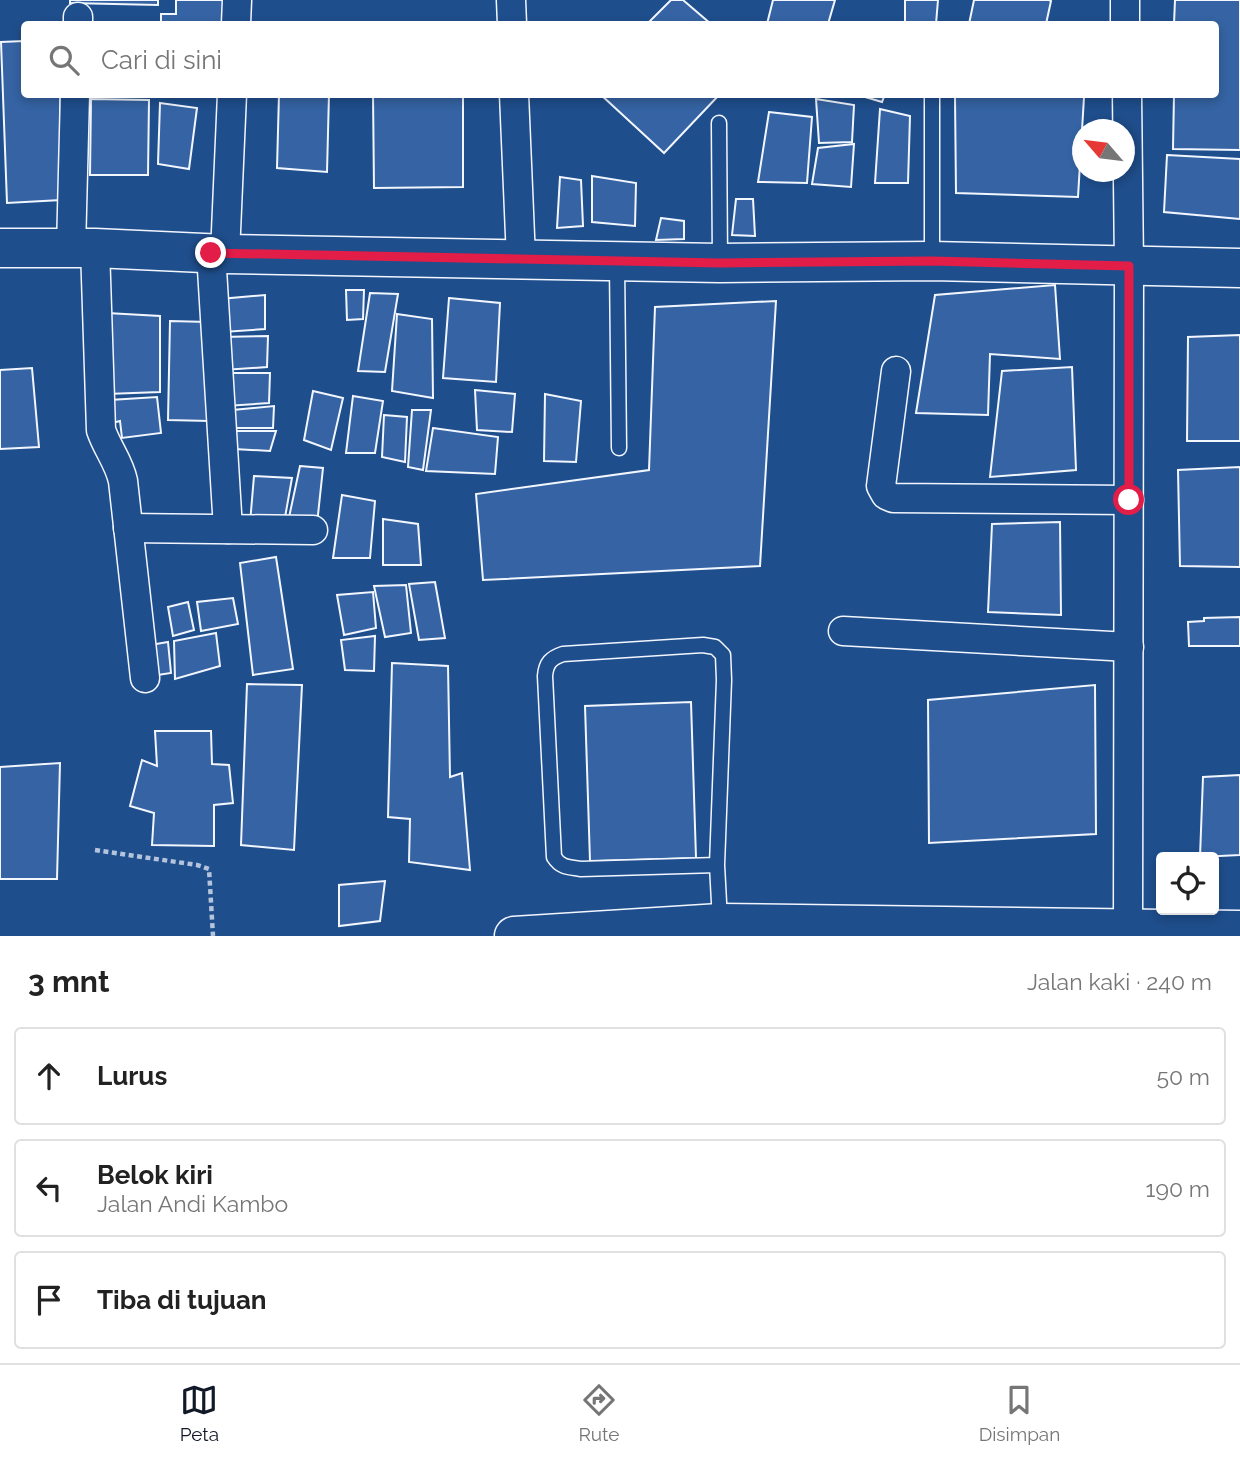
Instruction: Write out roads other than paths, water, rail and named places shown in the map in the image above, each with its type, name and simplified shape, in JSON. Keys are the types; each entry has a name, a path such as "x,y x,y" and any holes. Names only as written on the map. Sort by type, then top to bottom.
{"main road":[{"path":"0,248 720,263 932,261 1240,268"},
{"path":"514,936 720,923 1127,933 1240,930"}],"street":[{"path":"236,21 237,0"},
{"path":"511,0 512,21"},
{"path":"1125,0 1125,21"},
{"path":"75,98 83,248 101,430 105,443 121,471 145,678"},
{"path":"228,529 218,253 232,98"},
{"path":"514,98 521,259"},
{"path":"1127,98 1127,933"},
{"path":"896,371 881,486 886,495 893,498 1129,500"},
{"path":"128,528 313,530"},
{"path":"843,631 1129,647"}],"lane":[{"path":"932,98 932,261"},
{"path":"719,123 720,263"},
{"path":"617,260 619,448"},
{"path":"718,865 581,869 564,867 557,861 554,857 545,676 545,669 553,657 563,654 703,645 719,650 724,663 718,865 720,923"}]}
